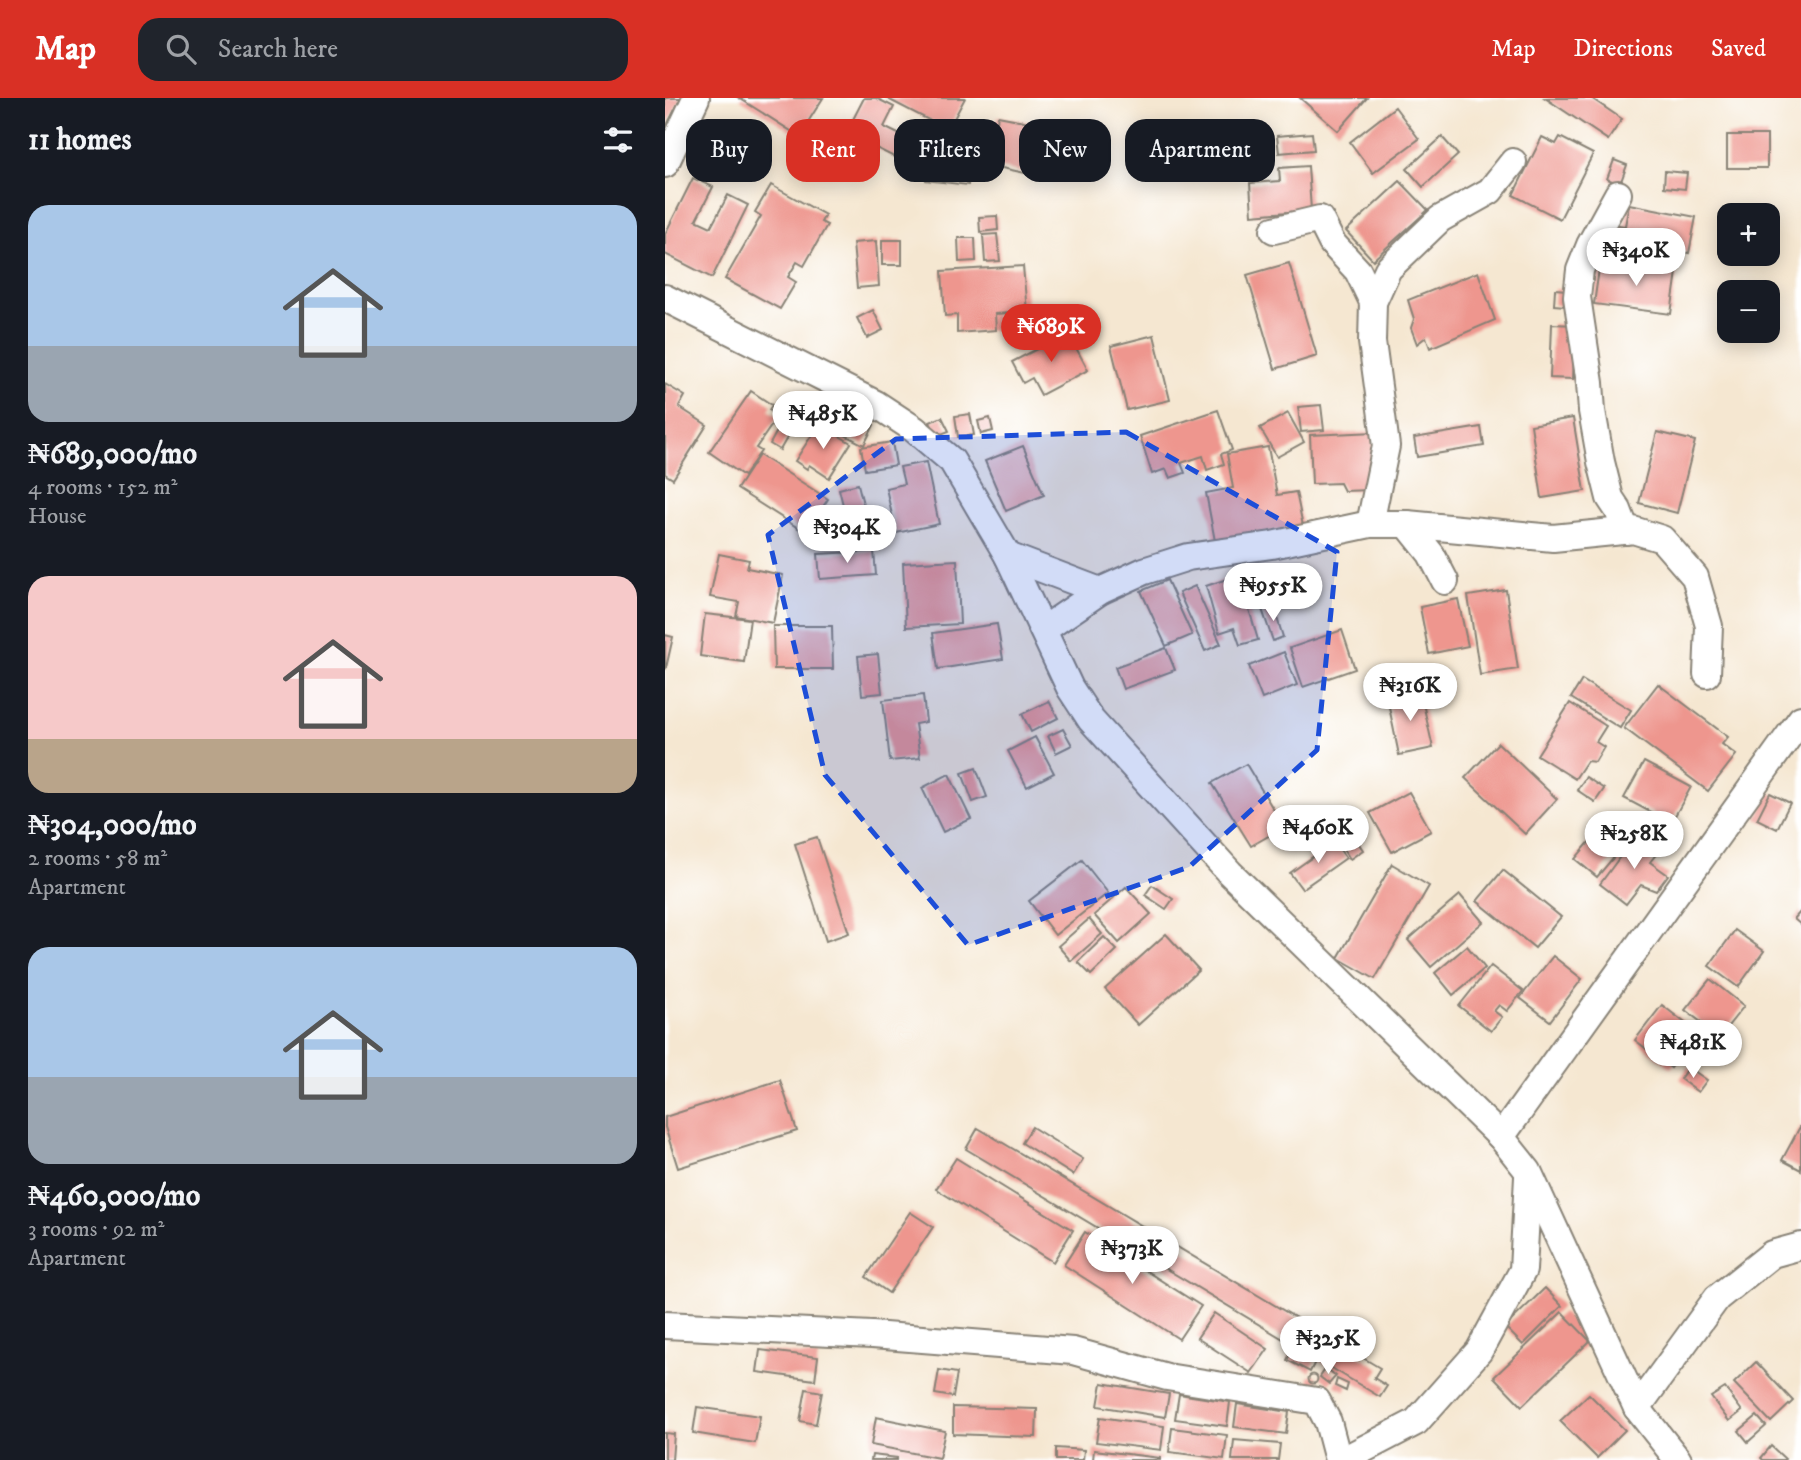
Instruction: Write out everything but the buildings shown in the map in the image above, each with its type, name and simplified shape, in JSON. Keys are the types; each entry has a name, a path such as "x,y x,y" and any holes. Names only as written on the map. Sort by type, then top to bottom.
{"street":[{"path":"665,164 696,98"},
{"path":"1370,524 1386,446 1372,342 1373,302 1388,269 1403,254 1440,219 1490,191 1513,162"},
{"path":"1618,194 1590,245 1580,270 1577,297 1601,462 1610,498 1626,531"},
{"path":"1274,230 1320,219 1332,243 1357,271 1373,302"},
{"path":"665,298 876,404 914,429 952,461 1008,556 1070,688 1091,720 1230,873 1501,1137 1528,1171 1637,1408 1678,1460"},
{"path":"1043,630 1100,591 1144,571 1188,557 1272,545 1370,524 1407,524 1553,538 1633,530 1662,539 1695,577 1709,626 1707,674"},
{"path":"1407,524 1431,554 1445,581"},
{"path":"1008,556 1100,591"},
{"path":"1501,1137 1801,719"},
{"path":"1343,1460 1416,1422 1479,1351 1523,1270 1528,1171"},
{"path":"1637,1408 1717,1298 1772,1254 1801,1246"},
{"path":"665,1325 872,1335 1073,1351 1167,1377 1317,1401 1328,1422 1338,1460"}],"highlighted area":[{"path":"1126,432 1337,552 1317,750 1189,867 968,945 825,775 768,535 896,439"}]}
